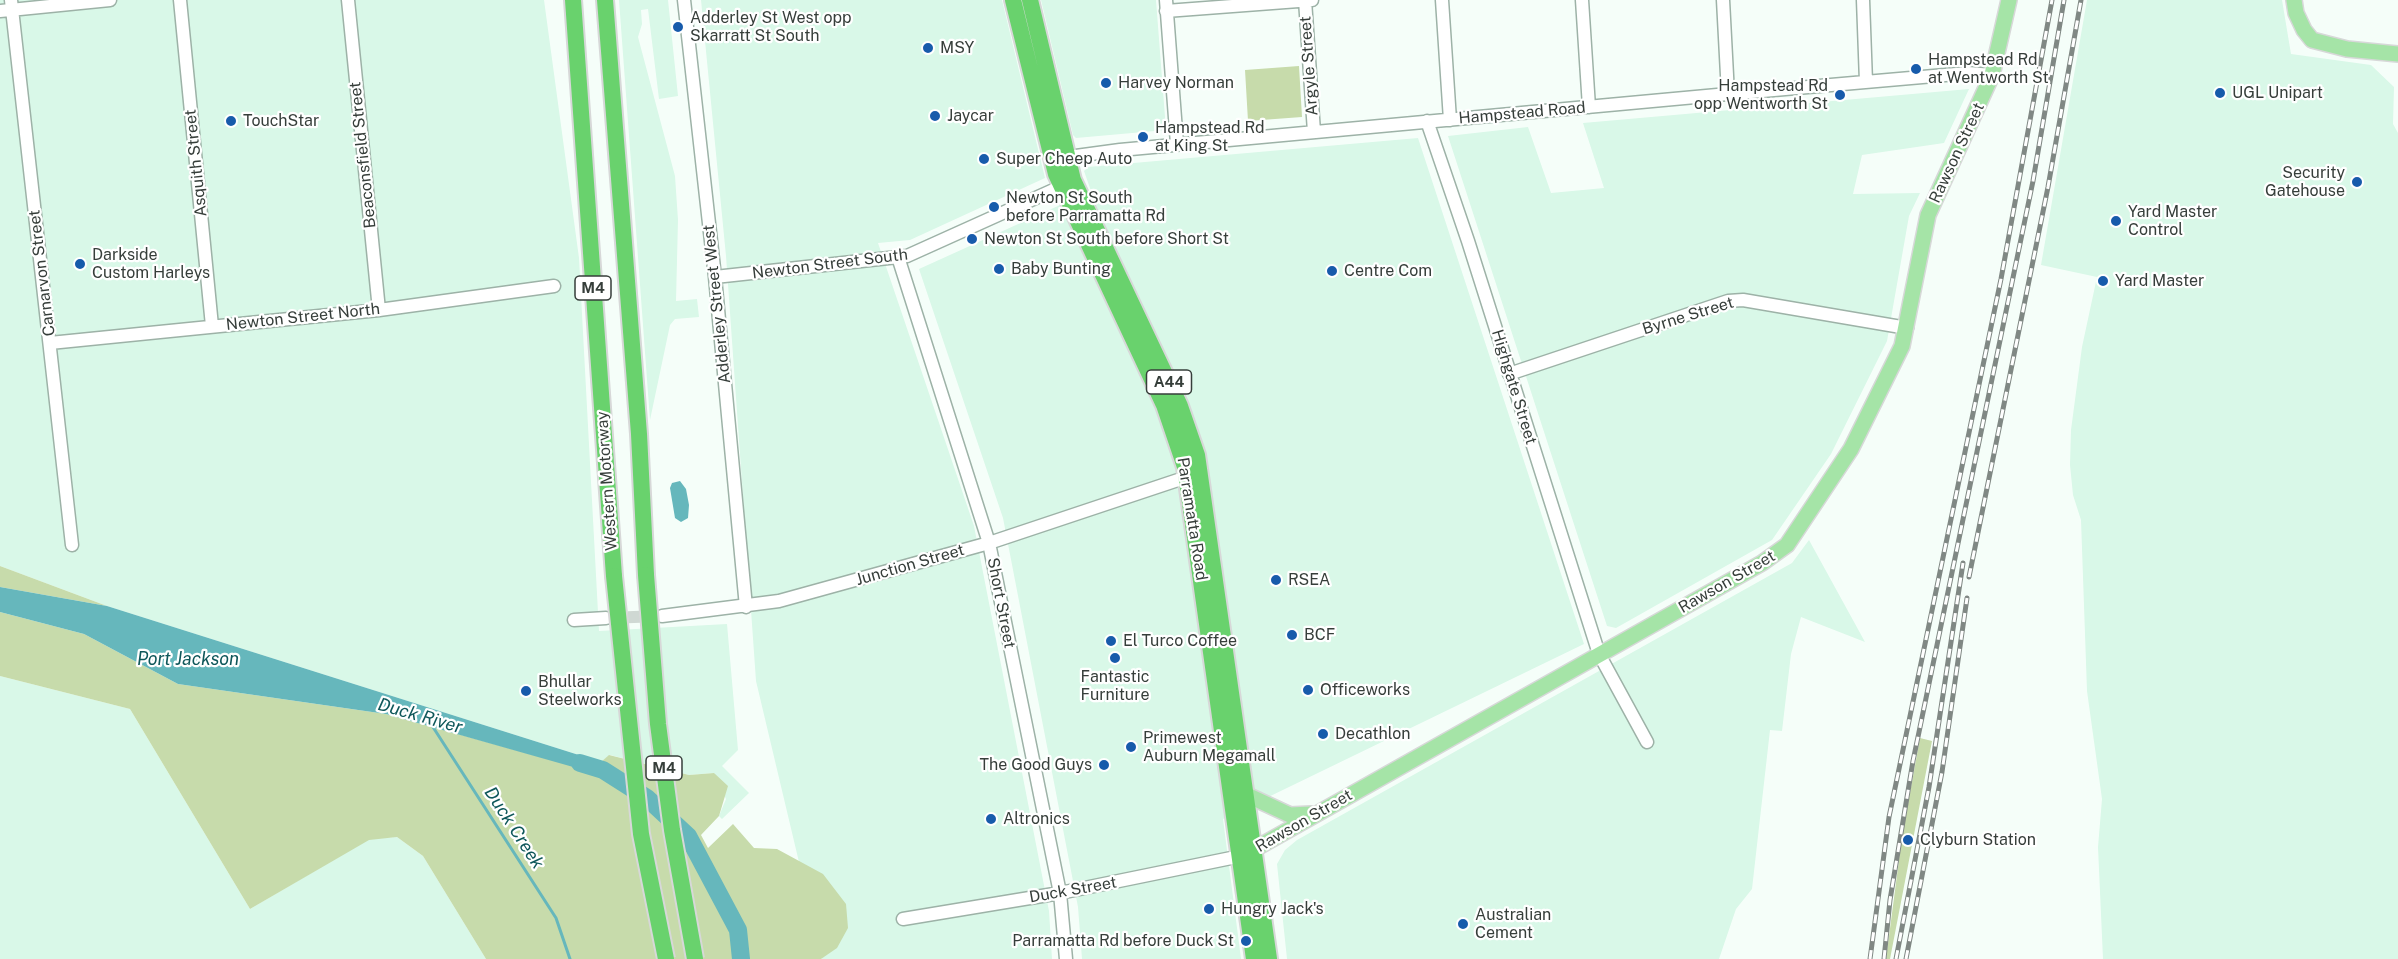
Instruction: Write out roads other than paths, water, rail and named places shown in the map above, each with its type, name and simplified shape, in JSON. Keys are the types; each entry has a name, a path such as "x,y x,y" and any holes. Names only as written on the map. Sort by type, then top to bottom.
{"highway":[{"name":"Western Motorway","path":"573,0 614,576 641,834 666,959"},
{"name":"Western Motorway","path":"605,0 638,422 646,575 659,736 672,830 695,959"},
{"name":"Parramatta Road","path":"1013,0 1067,183 1176,434 1187,477 1247,853 1269,959"},
{"name":"Parramatta Road","path":"1030,0 1059,158"},
{"name":"Parramatta Road","path":"1067,183 1180,406 1197,454 1247,795 1247,853 1254,959"}],"main road":[{"name":"Rawson Street","path":"1247,853 1762,563 1787,545 1851,449 1902,346 1928,215 1992,75 2009,0"},
{"path":"2294,0 2296,13 2312,40 2347,49 2398,54"},
{"path":"1247,795 1290,815 1315,813"}],"street":[{"path":"7,7 110,0"},
{"name":"Asquith Street","path":"180,0 212,326"},
{"name":"Beaconsfield Street","path":"348,0 379,310"},
{"name":"Adderley Street West","path":"684,0 715,277 746,608"},
{"name":"Argyle Street","path":"1305,0 1314,132"},
{"path":"1177,144 1166,6 1312,0"},
{"path":"1442,0 1450,120"},
{"path":"1582,0 1588,107"},
{"path":"1723,0 1728,94"},
{"path":"1863,0 1866,82"},
{"name":"Carnarvon Street","path":"7,7 50,343 72,545"},
{"name":"Hampstead Road","path":"1059,158 1177,144 1728,94 1968,73 1992,75"},
{"name":"Highgate Street","path":"1427,121 1468,241 1599,654 1647,742"},
{"name":"Newton Street South","path":"715,277 916,254 1067,183"},
{"name":"Short Street","path":"898,257 989,543 1060,893 1066,959"},
{"name":"Newton Street North","path":"50,343 379,310 554,286"},
{"name":"Byrne Street","path":"1509,374 1728,301 1743,300 1907,328"},
{"name":"Junction Street","path":"662,616 746,608 780,602 989,543 1187,477"},
{"path":"574,620 606,618"},
{"name":"Duck Street","path":"903,919 1060,893 1247,853"}],"water":[{"path":"680,481 686,489 689,505 688,518 681,522 675,518 670,488 672,483"},
{"name":"Port Jackson","path":"0,587 107,606 601,762 605,776 386,714 178,684 84,634 0,612"}],"waterway":[{"name":"Duck Creek","path":"431,724 556,918 570,959"},
{"name":"Duck River","path":"580,763 603,770 647,798 688,836 738,930 741,959"}],"tunnel":[{"path":"610,618 656,616"}],"railway":[{"path":"1870,959 1889,817 2001,279 2052,0"},
{"path":"1884,959 1890,900 1913,761 2033,181 2064,0"},
{"path":"1969,577 2048,187 2081,0"},
{"path":"1896,959 1929,787 1963,563"},
{"path":"1906,959 1942,772 1967,598"}],"place":[{"name":"Adderley St West opp Skarratt St South","path":"678,27"},
{"name":"MSY","path":"928,48"},
{"name":"Hampstead Rd at Wentworth St","path":"1916,69"},
{"name":"Harvey Norman","path":"1106,83"},
{"name":"UGL Unipart","path":"2220,93"},
{"name":"Hampstead Rd opp Wentworth St","path":"1840,95"},
{"name":"Jaycar","path":"935,116"},
{"name":"TouchStar","path":"231,121"},
{"name":"Hampstead Rd at King St","path":"1143,137"},
{"name":"Super Cheep Auto","path":"984,159"},
{"name":"Security Gatehouse","path":"2357,182"},
{"name":"Newton St South before Parramatta Rd","path":"994,207"},
{"name":"Yard Master Control","path":"2116,221"},
{"name":"Newton St South before Short St","path":"972,239"},
{"name":"Darkside Custom Harleys","path":"80,264"},
{"name":"Baby Bunting","path":"999,269"},
{"name":"Centre Com","path":"1332,271"},
{"name":"Yard Master","path":"2103,281"},
{"name":"RSEA","path":"1276,580"},
{"name":"BCF","path":"1292,635"},
{"name":"El Turco Coffee","path":"1111,641"},
{"name":"Fantastic Furniture","path":"1115,658"},
{"name":"Officeworks","path":"1308,690"},
{"name":"Bhullar Steelworks","path":"526,691"},
{"name":"Decathlon","path":"1323,734"},
{"name":"Primewest Auburn Megamall","path":"1131,747"},
{"name":"The Good Guys","path":"1104,765"},
{"name":"Altronics","path":"991,819"},
{"name":"Clyburn Station","path":"1908,840"},
{"name":"Hungry Jack's","path":"1209,909"},
{"name":"Australian Cement","path":"1463,924"},
{"name":"Parramatta Rd before Duck St","path":"1246,941"}]}
